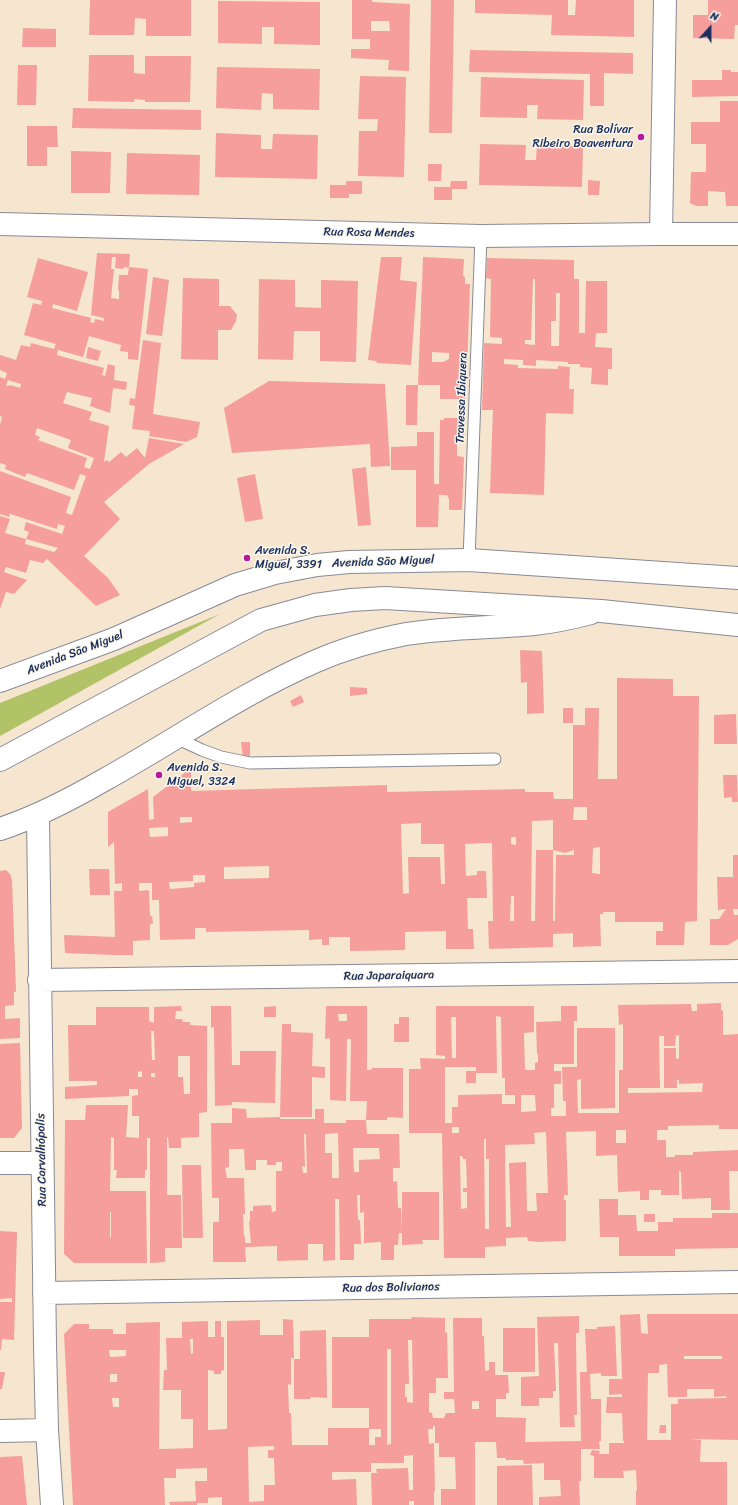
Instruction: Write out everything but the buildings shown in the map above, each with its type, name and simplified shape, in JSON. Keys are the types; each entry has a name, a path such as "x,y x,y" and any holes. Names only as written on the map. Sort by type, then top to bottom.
{"street":[{"path":"661,234 665,0"},
{"name":"Rua Rosa Mendes","path":"0,224 481,236 738,234"},
{"name":"Avenida São Miguel","path":"0,681 114,639 235,585 275,573 317,565 349,562 469,560 738,578"},
{"path":"0,760 261,620 315,605 351,600 385,598 601,611 738,625"},
{"path":"0,829 38,816 86,790 279,678 350,648 406,634 534,624 601,611"},
{"name":"Rua Carvalhópolis","path":"38,816 44,1293 47,1430 52,1505"},
{"name":"Rua Japaraiquara","path":"39,980 738,971"},
{"path":"0,1164 42,1163"},
{"name":"Rua dos Bolivianos","path":"44,1293 738,1282"},
{"path":"0,1431 47,1430"}],"lane":[{"name":"Travessa Ibiquera","path":"469,560 481,236"},
{"path":"176,738 220,757 250,764 495,760"}],"green space":[{"path":"220,614 0,736 0,703"}],"place":[{"name":"Rua Bolívar Ribeiro Boaventura","path":"641,137"},
{"name":"Avenida S. Miguel, 3391","path":"247,558"},
{"name":"Avenida S. Miguel, 3324","path":"159,775"}]}
